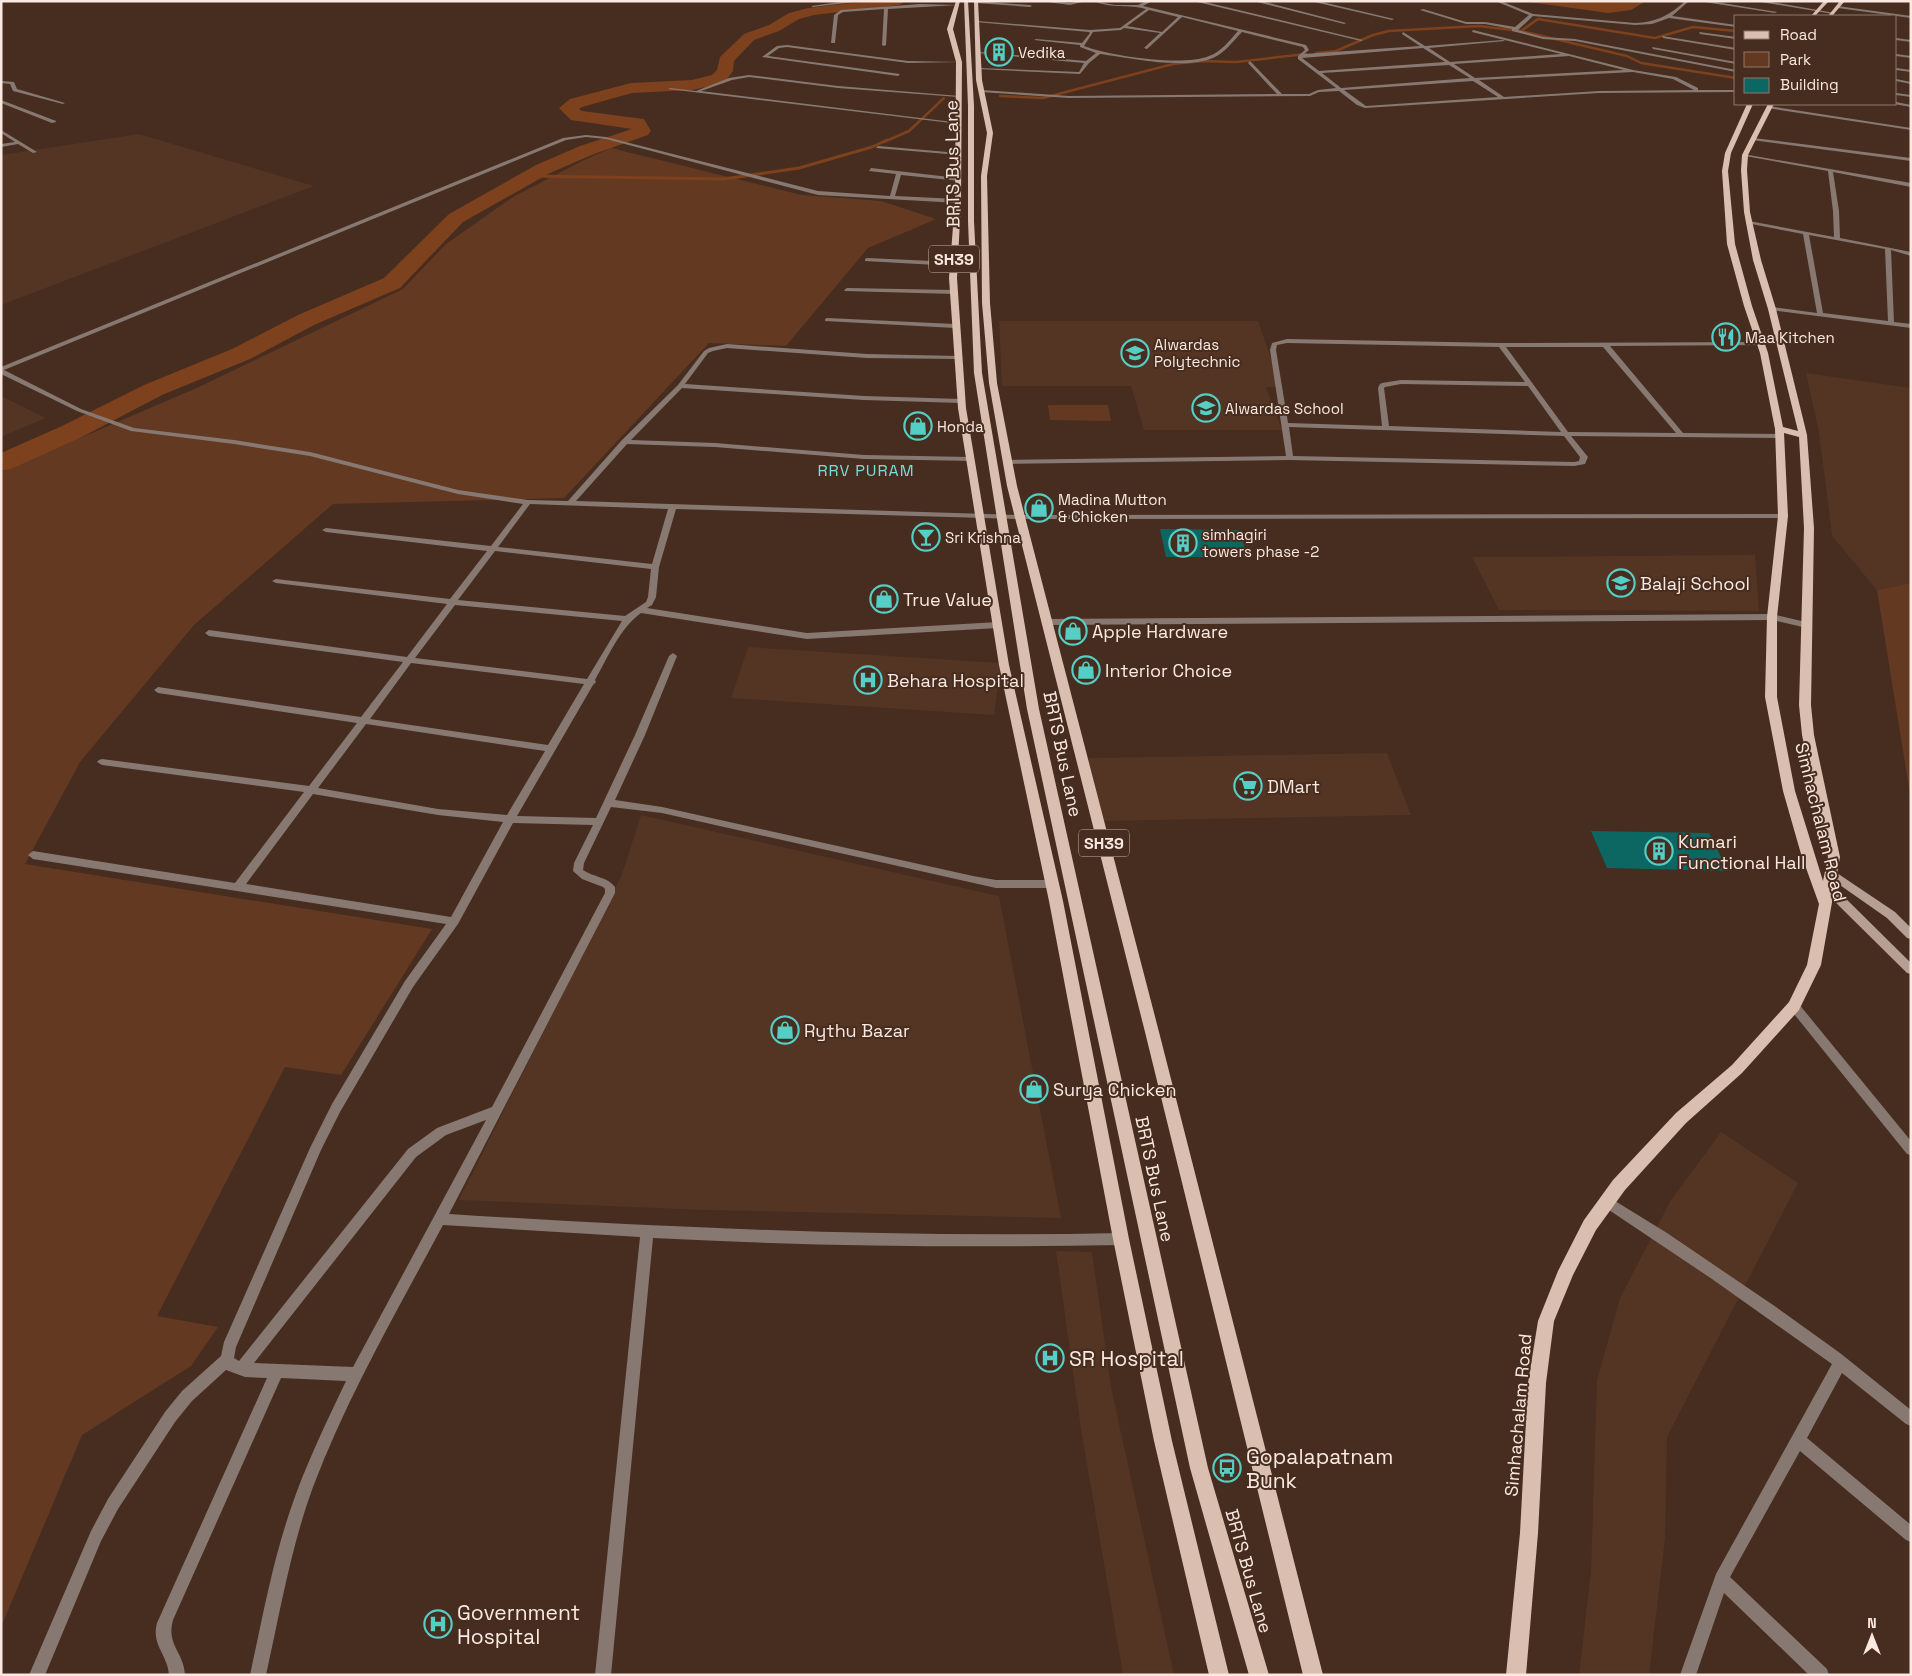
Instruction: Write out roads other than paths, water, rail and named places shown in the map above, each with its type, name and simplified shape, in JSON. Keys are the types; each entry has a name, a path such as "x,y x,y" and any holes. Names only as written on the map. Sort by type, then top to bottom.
{"main road":[{"path":"1814,15 1827,1"},
{"path":"1832,15 1843,1"},
{"name":"SH39","path":"973,2 977,22 979,69 990,133 984,176 986,303 993,383 1007,462 1019,517 1313,1675"},
{"name":"BRTS Bus Lane","path":"973,2 971,221 978,373 1033,709 1199,1468 1259,1675"},
{"name":"SH39","path":"957,3 950,29 959,62 958,202 954,292 962,401 970,459 981,516 1004,664 1053,884 1121,1239 1163,1441 1219,1675"},
{"name":"Simhachalam Road","path":"1516,1675 1528,1533 1537,1383 1546,1321 1566,1271 1590,1225 1619,1185 1681,1118 1737,1069 1794,1006 1814,965 1825,905 1807,854 1789,791 1771,697 1772,617 1783,516 1779,432 1761,344 1760,307 1732,244 1725,171 1728,152 1750,105"},
{"path":"1770,105 1745,156 1744,170 1760,307 1803,435 1809,528 1806,606 1807,728 1834,857 1825,905"},
{"path":"1728,152 1745,156"},
{"path":"1779,432 1803,435"}],"street":[{"path":"813,6 861,1"},
{"path":"915,1 947,5"},
{"path":"1042,1 1070,4 1084,1"},
{"path":"1095,1 1115,6 1139,6 1308,48 1301,55"},
{"path":"1139,6 1150,1"},
{"path":"1195,1 1361,40"},
{"path":"1254,1 1344,23"},
{"path":"1312,1 1392,19"},
{"path":"1326,4 1335,1"},
{"path":"1497,1 1532,14 1635,24 1671,17 1734,26"},
{"path":"1671,17 1687,1"},
{"path":"1700,1 1775,12"},
{"path":"1757,1 1819,11 1832,15"},
{"path":"973,2 1030,6"},
{"path":"833,43 838,12 957,3"},
{"path":"884,45 886,7"},
{"path":"1838,7 1897,15"},
{"path":"977,22 1090,31 1116,30 1123,28 1148,9"},
{"path":"1422,10 1466,23 1485,22 1546,38 1555,37 1734,71"},
{"path":"1515,29 1532,14"},
{"path":"1897,15 1911,17"},
{"path":"1900,21 1904,16"},
{"path":"1146,48 1180,17"},
{"path":"1123,28 1160,32"},
{"path":"1036,40 1082,44 1092,36 1090,31"},
{"path":"1082,44 1081,46 1084,49 1099,53 1165,61 1203,59 1213,57 1241,31"},
{"path":"1473,31 1634,71 1674,78 1698,90"},
{"path":"1403,33 1503,98"},
{"path":"1700,33 1734,38"},
{"path":"1663,37 1734,49"},
{"path":"1897,39 1911,41"},
{"path":"1301,55 1512,41"},
{"path":"898,74 764,57 778,47 787,46 908,62 959,62"},
{"path":"1653,48 1734,63"},
{"path":"979,53 1087,62"},
{"path":"979,69 1080,73 1087,62 1099,53"},
{"path":"1301,55 1318,72 1359,104 1372,107 1599,92 1734,91"},
{"path":"1318,72 1571,55"},
{"path":"1897,55 1911,57"},
{"path":"893,80 908,62"},
{"path":"1250,62 1282,95"},
{"path":"1897,69 1911,71"},
{"path":"982,90 1055,97 1310,95 1318,90 1634,71"},
{"path":"695,92 731,79 749,76 883,91 958,96"},
{"path":"1897,80 1911,83"},
{"path":"1,82 12,83 13,88 16,90 63,103"},
{"path":"883,91 888,85"},
{"path":"670,89 959,123"},
{"path":"1897,94 1911,96"},
{"path":"1,101 54,122"},
{"path":"1897,103 1911,106"},
{"path":"1770,105 1911,129"},
{"path":"1,131 35,152"},
{"path":"1,370 550,144 586,136 606,138 818,193 958,202"},
{"path":"1754,139 1911,160"},
{"path":"1,146 20,142"},
{"path":"878,148 959,154"},
{"path":"1745,156 1911,185"},
{"path":"871,170 958,180"},
{"path":"1830,172 1836,211 1837,239"},
{"path":"892,198 899,174"},
{"path":"1749,223 1888,248 1911,254"},
{"path":"1806,234 1820,314"},
{"path":"1888,248 1891,323"},
{"path":"867,260 954,264"},
{"path":"847,290 954,292"},
{"path":"1760,307 1911,326"},
{"path":"827,320 955,326"},
{"path":"1290,458 1272,350 1274,344 1279,342 1501,345 1761,344"},
{"path":"1007,462 1290,458 1574,464 1582,462 1584,457 1501,345"},
{"path":"1606,345 1681,435"},
{"path":"569,504 625,442 680,386 706,352 718,347 867,356 958,358"},
{"path":"1,370 79,410 134,430 234,442 310,454 406,477 458,492 528,502 1001,517 1783,516"},
{"path":"1386,428 1380,388 1382,385 1401,382 1530,384"},
{"path":"680,386 864,398 962,401"},
{"path":"1286,425 1566,434 1681,435 1779,432"},
{"path":"625,442 715,445 864,456 970,459"},
{"path":"238,887 528,502"},
{"path":"37,1675 96,1536 113,1504 170,1417 187,1396 227,1360 229,1347 326,1127 409,984 454,921 510,819 627,620 649,603 652,597 655,567 674,506"},
{"path":"326,530 655,567"},
{"path":"276,581 627,620"},
{"path":"641,610 808,636 998,625"},
{"path":"1047,622 1772,617 1807,625"},
{"path":"209,633 592,682"},
{"path":"258,1675 285,1553 305,1488 358,1374 610,893 610,886 605,882 584,877 578,871 579,863 650,714 674,656"},
{"path":"158,690 552,749"},
{"path":"102,762 311,790 416,809 510,819 599,822"},
{"path":"609,803 662,810 973,880 996,884 1053,884"},
{"path":"33,855 454,921"},
{"path":"1831,873 1891,915 1911,936"},
{"path":"1828,888 1860,922 1911,970"},
{"path":"1794,1006 1911,1150"},
{"path":"241,1369 412,1152 440,1131 496,1111"},
{"path":"1607,1202 1679,1248 1840,1362 1911,1419"},
{"path":"440,1219 647,1233 984,1242 1121,1239"},
{"path":"604,1675 647,1233"},
{"path":"227,1360 232,1366 241,1369 358,1374"},
{"path":"1688,1675 1721,1579 1840,1362"},
{"path":"177,1675 178,1665 168,1650 162,1634 168,1613 277,1372"},
{"path":"1798,1440 1911,1535"},
{"path":"1721,1579 1821,1675"}],"waterway":[{"path":"1,463 71,432 153,390 241,354 306,320 392,283 456,218 543,169 587,150 642,131 638,123 577,116 568,108 576,103 631,88 692,85 718,79 725,71 726,60 749,37 774,28 794,16 813,11 899,1"},
{"path":"1521,31 1538,19 1655,38 1693,27 1734,31"},
{"path":"1316,53 1336,51 1373,35 1389,31 1479,26 1521,31"},
{"path":"1521,31 1627,56 1641,63 1734,78"},
{"path":"1000,96 1043,98 1173,64 1203,61 1236,62 1306,54"},
{"path":"884,142 909,131 944,98"},
{"path":"532,176 724,179 799,168 872,147 887,140"}],"place":[{"name":"Vedika","path":"999,52"},
{"name":"Maa Kitchen","path":"1726,337"},
{"name":"Alwardas Polytechnic","path":"1135,353"},
{"name":"Alwardas School","path":"1206,408"},
{"name":"Honda","path":"918,426"},
{"name":"Madina Mutton & Chicken","path":"1039,508"},
{"name":"Sri Krishna","path":"926,537"},
{"name":"simhagiri towers phase -2","path":"1183,543"},
{"name":"Balaji School","path":"1621,583"},
{"name":"True Value","path":"884,599"},
{"name":"Apple Hardware","path":"1073,631"},
{"name":"Interior Choice","path":"1086,670"},
{"name":"Behara Hospital","path":"868,680"},
{"name":"DMart","path":"1248,786"},
{"name":"Kumari Functional Hall","path":"1659,851"},
{"name":"Rythu Bazar","path":"785,1030"},
{"name":"Surya Chicken","path":"1034,1089"},
{"name":"SR Hospital","path":"1050,1358"},
{"name":"Gopalapatnam Bunk","path":"1227,1468"},
{"name":"Government Hospital","path":"438,1624"}],"district":[{"name":"RRV PURAM","path":"866,470"}]}
